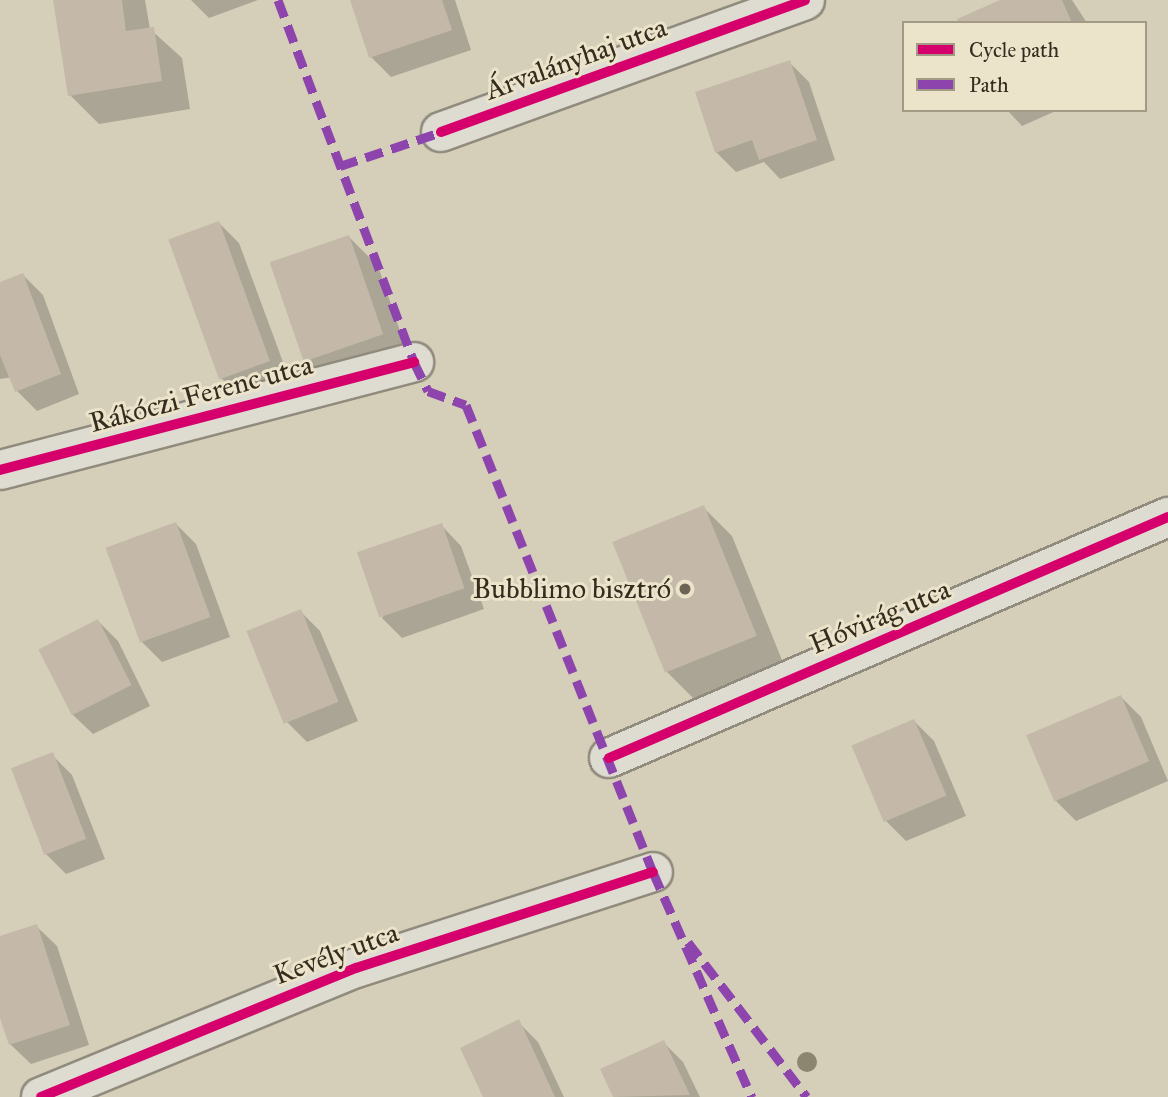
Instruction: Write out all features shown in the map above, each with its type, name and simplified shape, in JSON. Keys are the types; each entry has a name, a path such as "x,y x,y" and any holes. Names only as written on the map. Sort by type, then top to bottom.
{"street":[{"name":"Árvalányhaj utca","path":"441,132 805,0"},
{"name":"Rákóczi Ferenc utca","path":"0,470 414,362"},
{"name":"Hóvirág utca","path":"609,758 1168,517"},
{"name":"Kevély utca","path":"41,1097 356,968 653,872"}],"building":[{"path":"53,0 122,0 126,31 154,27 162,81 68,96"},
{"path":"350,0 442,0 452,30 369,58"},
{"path":"1000,0 1062,0 1071,21 958,21 957,19"},
{"path":"790,60 817,140 759,160 752,140 715,153 695,92"},
{"path":"219,221 270,361 219,379 168,239"},
{"path":"349,235 383,334 304,362 270,262"},
{"path":"23,273 61,374 15,392 0,355 0,282"},
{"name":"Bubblimo bisztró","path":"704,505 757,636 665,673 612,542"},
{"path":"176,522 211,617 140,643 106,548"},
{"path":"442,523 464,588 379,618 357,552"},
{"path":"301,609 338,702 284,724 246,631"},
{"path":"98,619 132,685 72,715 38,649"},
{"path":"1121,695 1149,761 1054,802 1026,735"},
{"path":"914,719 946,795 884,822 851,746"},
{"path":"53,752 86,839 44,855 11,768"},
{"path":"37,924 70,1025 9,1045 0,1018 0,936"},
{"path":"519,1019 555,1097 483,1097 460,1048"},
{"path":"664,1040 690,1095 613,1097 600,1069"}],"marked path":[{"path":"278,0 414,362 428,391 466,405 653,872 752,1097"},
{"path":"340,166 441,132"},
{"path":"688,942 807,1097"}],"cycle path":[{"path":"441,132 805,0"},
{"path":"0,470 414,362"},
{"path":"609,758 1168,517"},
{"path":"41,1097 356,968 653,872"}],"place":[{"name":"Bubblimo bisztró","path":"685,589"}]}
